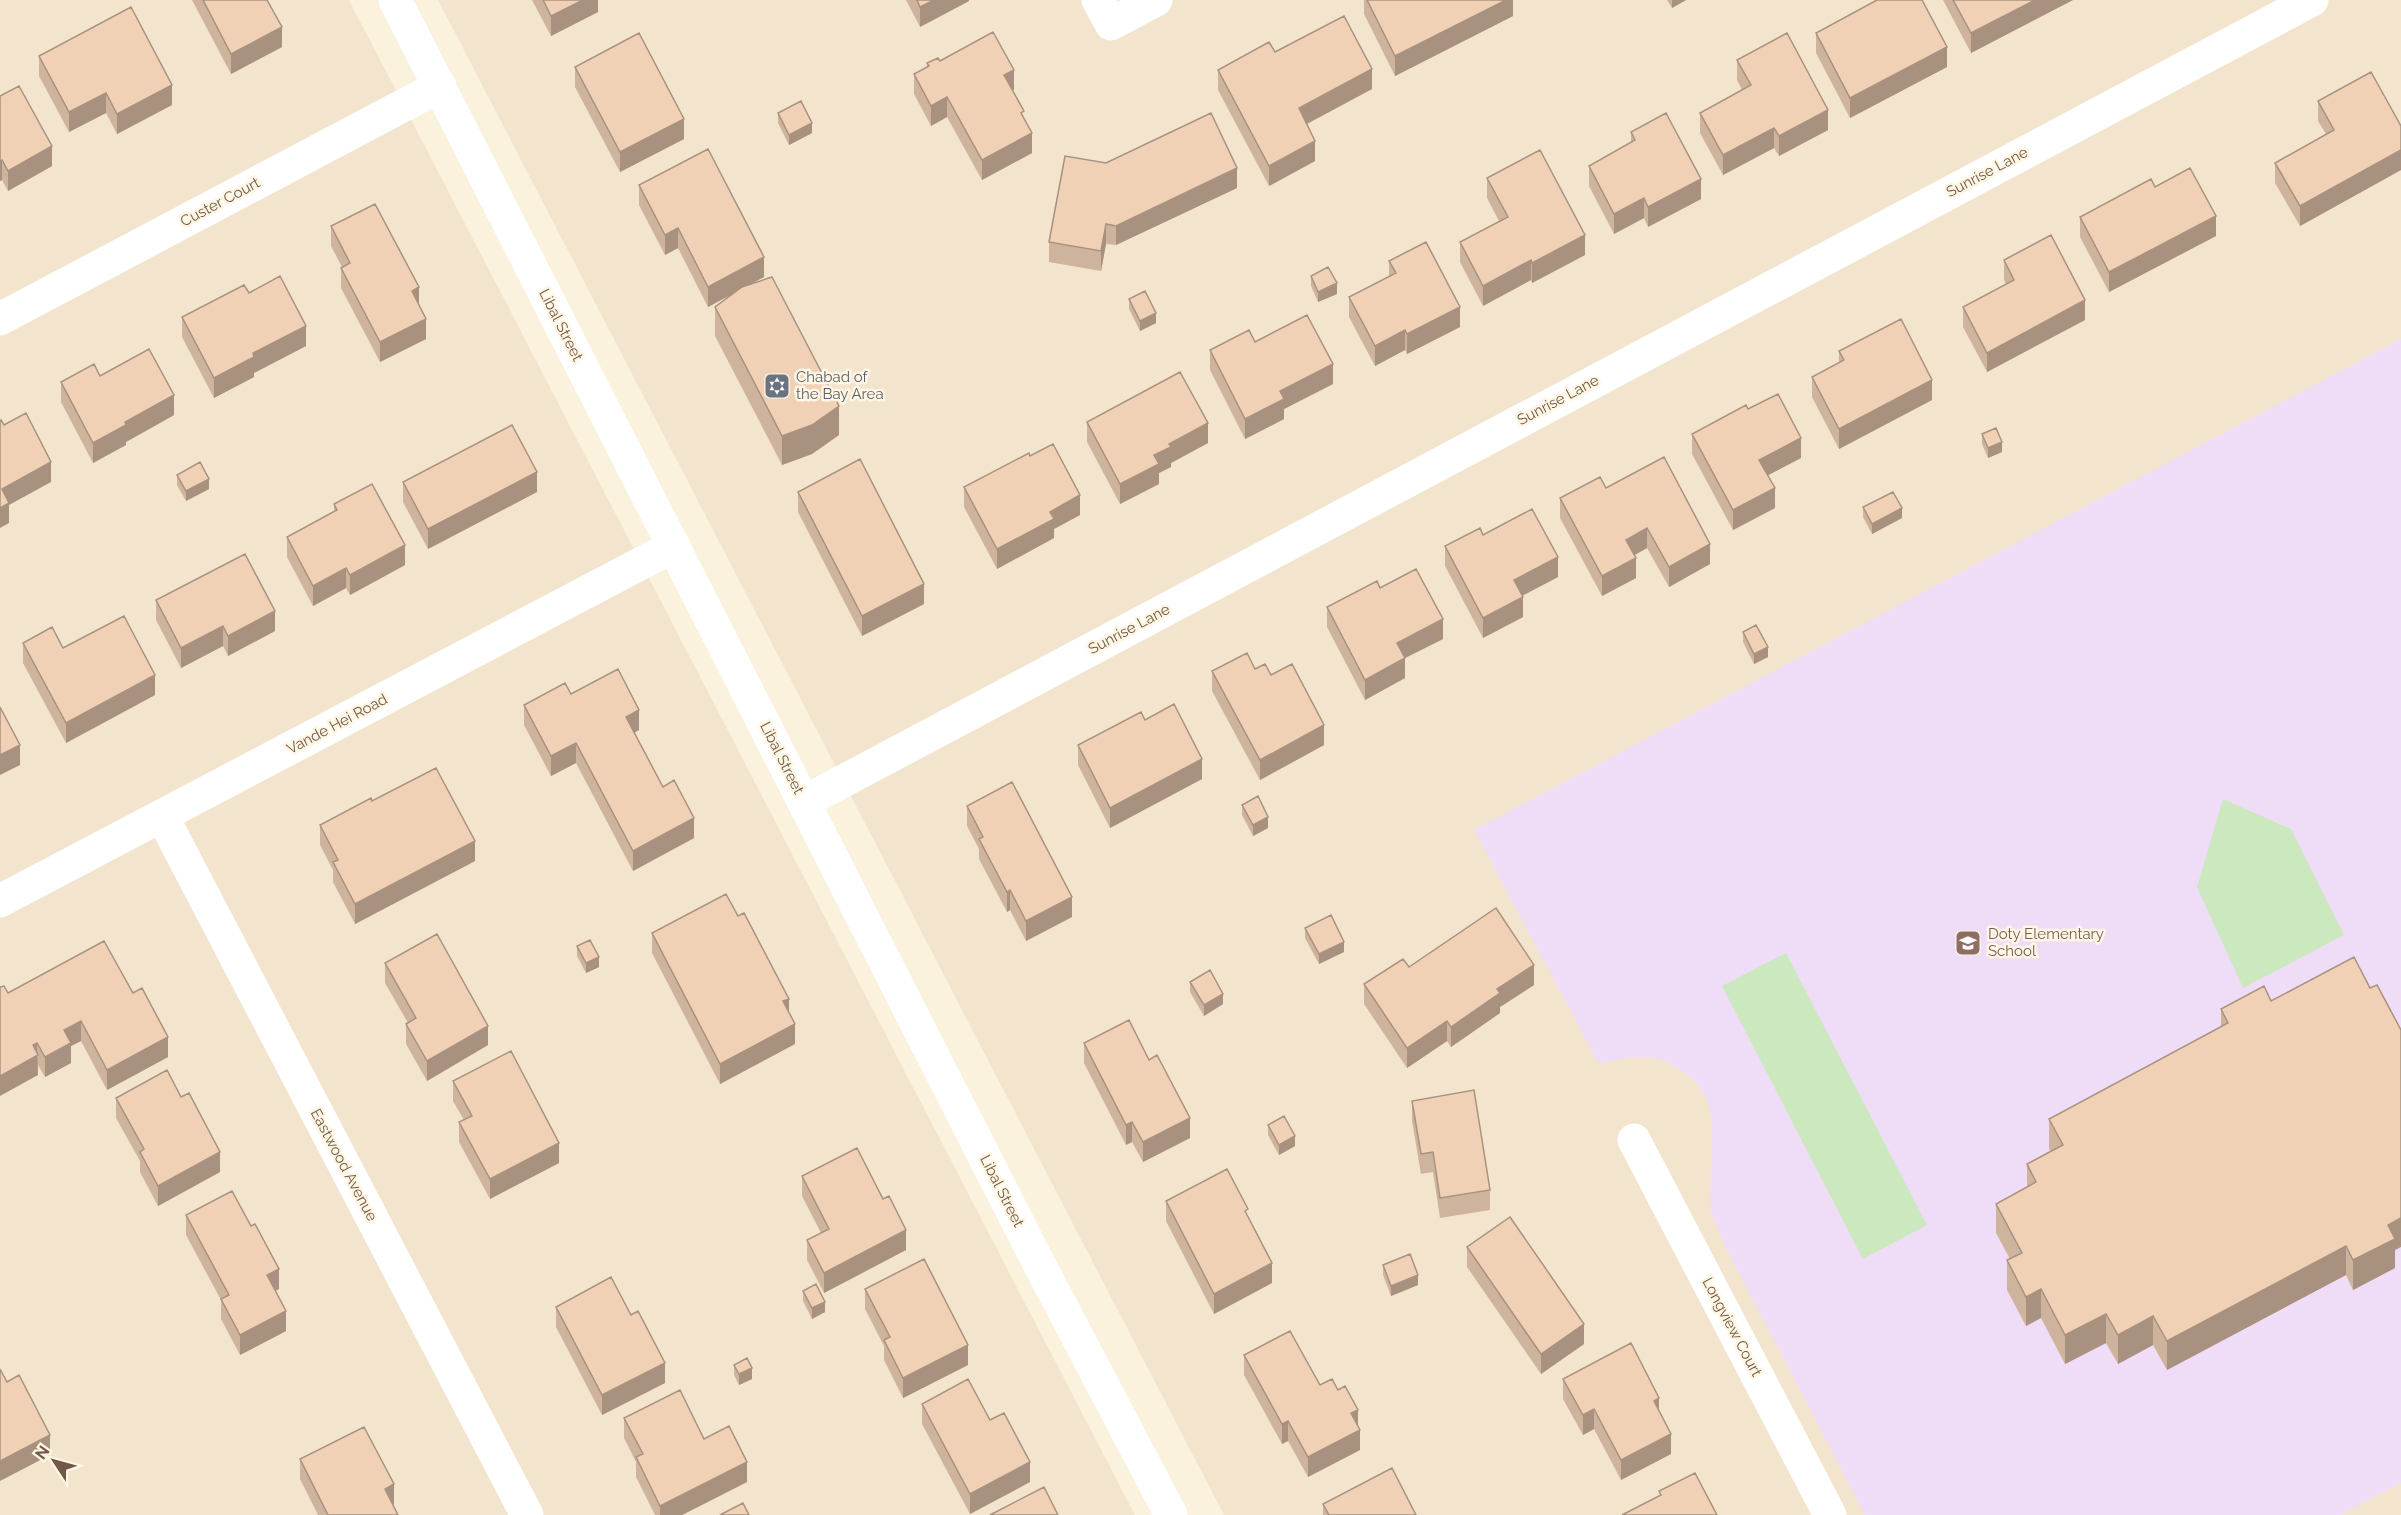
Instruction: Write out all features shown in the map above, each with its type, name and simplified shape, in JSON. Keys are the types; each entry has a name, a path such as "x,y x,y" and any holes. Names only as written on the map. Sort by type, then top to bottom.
{"street":[{"name":"Libal Street","path":"395,0 1035,1256 1172,1515"},
{"path":"1104,12 1156,0"},
{"name":"Sunrise Lane","path":"804,802 2312,0"},
{"name":"Custer Court","path":"0,319 440,86"},
{"name":"Vande Hei Road","path":"0,901 674,546"},
{"name":"Eastwood Avenue","path":"162,816 526,1515"},
{"name":"Longview Court","path":"1634,1140 1830,1515"}],"shaded area":[{"path":"0,0 349,0 1135,1515 0,1515"},
{"path":"438,0 2401,0 2401,1515 1224,1515"},
{"name":"Doty Elementary School","path":"2401,339 2401,1483 2340,1515 1865,1515 1725,1246 1710,1210 1712,1118 1706,1098 1697,1084 1685,1073 1669,1063 1652,1057 1624,1058 1599,1064 1474,830"}],"green space":[{"path":"2223,799 2291,829 2344,935 2243,988 2197,887"},
{"path":"1786,953 1927,1225 1863,1259 1722,986"}],"building":[{"path":"203,0 267,0 282,27 231,54"},
{"path":"543,0 583,0 551,16"},
{"path":"917,0 934,0 920,7"},
{"path":"1367,0 1506,0 1395,56"},
{"path":"1877,0 1922,0 1947,47 1850,98 1816,33"},
{"path":"1953,0 2035,0 1971,33"},
{"path":"131,7 172,85 117,114 106,93 69,112 39,56"},
{"path":"1344,16 1372,69 1299,108 1315,141 1269,166 1218,70 1269,42 1275,52"},
{"path":"993,32 1014,70 1004,75 1024,111 1021,113 1032,133 982,160 947,97 931,106 914,74 929,66 927,63 938,58 940,61"},
{"path":"639,33 684,119 620,152 575,67"},
{"path":"1787,33 1828,110 1779,136 1774,128 1723,155 1700,113 1751,85 1737,60"},
{"path":"2371,72 2401,126 2401,150 2300,206 2275,163 2334,130 2318,101"},
{"path":"19,86 52,146 8,171 2,160 0,161 0,96"},
{"path":"801,101 812,123 789,135 778,113"},
{"path":"1211,113 1237,168 1116,226 1106,224 1101,251 1049,242 1065,156 1106,163"},
{"path":"1666,113 1701,179 1648,207 1644,198 1614,214 1589,166 1635,140 1631,132"},
{"path":"708,149 764,257 708,287 678,228 665,235 639,185"},
{"path":"1540,150 1585,235 1483,286 1460,242 1508,217 1487,178"},
{"path":"2190,168 2216,216 2109,272 2080,217 2151,179 2155,187"},
{"path":"375,204 419,287 412,291 426,319 380,342 341,268 350,263 331,226"},
{"path":"2051,235 2085,300 1987,353 1963,307 2014,280 2004,260"},
{"path":"1426,242 1460,307 1407,334 1405,330 1375,346 1349,297 1396,273 1389,261"},
{"path":"1328,267 1337,283 1318,292 1311,276"},
{"path":"280,276 306,326 253,353 254,357 214,378 182,317 244,285 249,293"},
{"name":"Chabad of the Bay Area","path":"772,277 839,406 812,425 782,436 715,307 742,287"},
{"path":"1145,291 1156,313 1140,321 1129,299"},
{"path":"1307,315 1333,364 1280,391 1284,399 1245,419 1210,350 1249,330 1255,342"},
{"path":"1901,319 1932,380 1839,429 1812,377 1844,360 1839,351"},
{"path":"149,349 174,395 93,443 61,382 94,364 100,376"},
{"path":"1180,372 1208,423 1169,444 1171,447 1154,455 1159,464 1120,484 1087,422"},
{"path":"1778,394 1801,438 1759,460 1775,488 1733,510 1692,434 1746,405 1748,409"},
{"path":"26,413 51,462 2,489 9,503 0,508 0,421 4,425"},
{"path":"512,425 537,472 428,529 403,482"},
{"path":"1996,428 2002,442 1988,448 1982,434"},
{"path":"1053,444 1080,495 1050,512 1054,519 997,549 964,487 1029,453 1030,456"},
{"path":"1664,457 1710,544 1669,567 1647,528 1626,540 1636,558 1602,576 1560,498 1600,477 1606,488"},
{"path":"860,459 924,584 862,616 798,492"},
{"path":"200,462 209,479 186,491 177,475"},
{"path":"372,484 405,545 350,575 346,568 313,586 287,537 337,510 334,504"},
{"path":"1893,492 1902,508 1872,524 1863,507"},
{"path":"1532,509 1558,557 1514,580 1523,597 1483,618 1445,546 1480,528 1483,535"},
{"path":"245,554 275,611 228,636 223,626 181,648 156,600"},
{"path":"1416,569 1443,619 1397,643 1405,658 1365,680 1327,607 1377,581 1380,588"},
{"path":"124,616 155,675 66,723 23,643 52,627 63,648"},
{"path":"1756,625 1768,647 1754,654 1743,632"},
{"path":"1247,653 1255,669 1265,664 1271,675 1292,664 1324,725 1260,760 1212,671"},
{"path":"618,669 639,710 626,717 663,787 674,780 694,818 633,851 576,743 551,756 524,705 565,683 571,694"},
{"path":"1174,704 1202,759 1110,808 1078,745 1141,712 1145,720"},
{"path":"0,707 20,745 0,755"},
{"path":"436,768 475,841 355,904 333,862 338,860 320,825"},
{"path":"1012,782 1072,897 1026,921 1010,890 1007,892 979,839 983,837 967,806"},
{"path":"1258,796 1268,817 1253,825 1242,805"},
{"path":"726,894 738,916 744,913 789,999 783,1001 795,1024 720,1064 652,933"},
{"path":"1496,908 1534,965 1497,989 1500,993 1451,1027 1447,1021 1407,1048 1364,984 1403,959 1409,967"},
{"path":"1331,915 1344,942 1319,954 1305,928"},
{"path":"437,934 488,1026 427,1061 406,1024 416,1018 385,963"},
{"path":"590,940 599,957 586,963 577,946"},
{"path":"104,941 133,993 142,988 168,1037 107,1070 81,1021 64,1030 71,1043 45,1057 37,1043 33,1045 38,1055 0,1076 0,987 4,986 8,993"},
{"path":"2354,957 2370,988 2377,985 2401,1030 2401,1218 2388,1225 2395,1239 2353,1260 2346,1246 2167,1341 2153,1316 2118,1335 2106,1314 2065,1335 2041,1289 2026,1297 2007,1260 2022,1253 1996,1204 2036,1182 2027,1164 2063,1145 2049,1119 2228,1023 2221,1009 2264,986 2271,1001"},
{"path":"1210,970 1223,994 1204,1005 1190,982"},
{"path":"1129,1020 1149,1060 1157,1055 1190,1118 1143,1142 1132,1122 1126,1125 1084,1043"},
{"path":"511,1051 559,1143 490,1179 459,1122 472,1116 453,1081"},
{"path":"167,1070 181,1097 189,1093 220,1152 158,1186 140,1152 144,1149 116,1098"},
{"path":"1474,1090 1490,1190 1440,1198 1433,1152 1421,1154 1412,1101"},
{"path":"1284,1116 1295,1136 1279,1145 1268,1125"},
{"path":"857,1148 883,1199 889,1196 906,1230 824,1273 807,1240 829,1229 802,1176"},
{"path":"1227,1169 1248,1209 1245,1211 1272,1263 1214,1294 1166,1201"},
{"path":"232,1191 251,1226 255,1224 279,1269 267,1275 286,1311 240,1335 221,1299 229,1295 186,1215"},
{"path":"1510,1217 1584,1324 1541,1354 1467,1247"},
{"path":"1410,1254 1418,1275 1391,1286 1383,1265"},
{"path":"924,1259 968,1345 903,1378 884,1340 890,1337 865,1289"},
{"path":"611,1277 631,1315 638,1311 665,1363 602,1395 556,1307"},
{"path":"816,1284 825,1302 812,1308 803,1291"},
{"path":"1290,1331 1320,1385 1332,1379 1338,1390 1345,1386 1358,1410 1351,1413 1360,1430 1308,1457 1288,1421 1282,1424 1244,1355"},
{"path":"1631,1343 1659,1398 1654,1401 1671,1434 1621,1460 1594,1409 1583,1415 1563,1379"},
{"path":"747,1358 752,1368 739,1374 734,1365"},
{"path":"0,1369 7,1382 19,1375 50,1435 0,1461"},
{"path":"968,1379 990,1420 1004,1413 1030,1462 970,1494 922,1404"},
{"path":"680,1390 704,1439 729,1426 747,1462 660,1506 636,1457 643,1454 624,1418"},
{"path":"364,1427 394,1484 385,1489 398,1515 328,1515 300,1459"},
{"path":"1392,1468 1416,1515 1329,1515 1323,1504"},
{"path":"1695,1473 1717,1515 1622,1515 1661,1495 1659,1491"},
{"path":"1044,1487 1058,1515 990,1515"},
{"path":"743,1503 749,1515 720,1515"}],"place":[{"name":"Chabad of the Bay Area","path":"777,386"},
{"name":"Doty Elementary School","path":"1968,943"}]}
